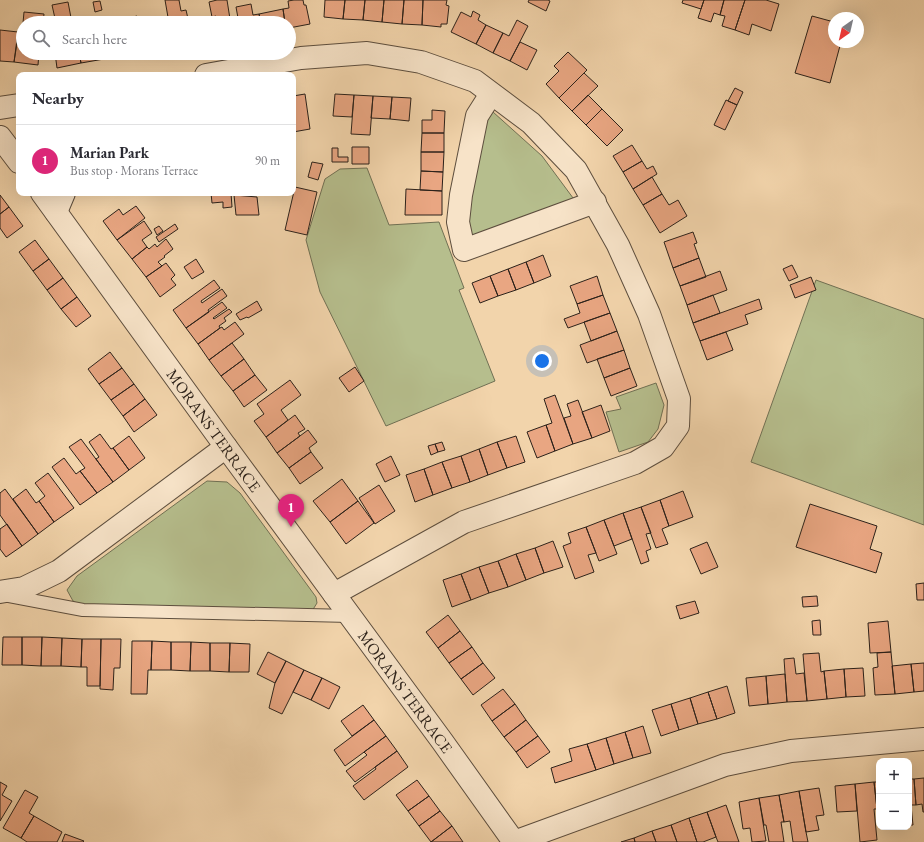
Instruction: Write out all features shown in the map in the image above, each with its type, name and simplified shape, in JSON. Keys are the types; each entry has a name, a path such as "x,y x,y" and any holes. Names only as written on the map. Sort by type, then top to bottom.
{"street":[{"path":"296,59 368,53 421,62 475,81 531,123 576,170 618,245 649,314 679,400 678,426 662,447 635,463 464,522 334,594"},
{"path":"223,72 290,60"},
{"path":"491,94 477,116 461,195 458,222 464,250 595,202"},
{"path":"0,108 16,105"},
{"path":"0,137 16,158"},
{"name":"MORANS TERRACE","path":"48,196 60,202 226,447 442,741 514,842"},
{"path":"0,593 24,588 59,571 226,447"},
{"path":"514,842 725,765 791,751 924,739"}],"lane":[{"path":"0,593 83,610 350,616"}],"green space":[{"path":"493,112 542,156 576,202 481,240 467,235 464,213 482,119"},
{"path":"367,168 389,225 439,222 464,288 459,290 495,381 386,426 320,292 306,240 325,179 340,169"},
{"path":"816,280 924,319 924,525 751,462"},
{"path":"656,383 664,405 658,429 648,442 619,452 606,412 621,409 616,397"},
{"path":"207,481 227,482 240,493 316,597 317,603 312,611 82,606 73,601 67,590 77,576"}],"building":[{"path":"165,0 179,0 181,11 186,10 187,16 168,16"},
{"path":"227,0 230,16 212,16 209,2"},
{"path":"303,0 304,5 306,5 310,24 296,27 296,16 284,16 283,9 289,8 288,1"},
{"path":"325,0 345,0 343,19 324,17"},
{"path":"345,0 365,0 363,20 343,19"},
{"path":"365,0 384,0 382,22 363,20"},
{"path":"384,0 404,0 402,24 382,22"},
{"path":"404,0 423,0 422,25 402,24"},
{"path":"423,0 447,0 446,5 449,6 447,24 441,24 441,27 422,25"},
{"path":"529,0 550,1 546,11 528,2"},
{"path":"683,0 704,0 701,9 682,3"},
{"path":"704,0 724,0 720,15 714,13 711,22 698,18"},
{"path":"724,0 745,0 735,30 722,26 725,16 720,15"},
{"path":"745,0 766,0 779,4 771,31 752,24 749,35 735,30"},
{"path":"100,1 102,10 95,12 93,2"},
{"path":"68,2 71,16 54,16 52,5"},
{"path":"251,4 253,15 259,14 259,16 238,16 236,7"},
{"path":"283,9 284,16 259,16 259,14"},
{"path":"473,11 480,15 478,20 486,25 476,44 451,32 461,12 471,17"},
{"path":"24,12 44,14 44,16 24,16"},
{"path":"812,16 828,20 828,48 839,48 830,83 795,73"},
{"path":"517,20 528,26 510,61 493,53 503,33 509,36"},
{"path":"486,25 503,33 493,53 476,44"},
{"path":"0,30 16,32 14,62 0,61"},
{"path":"520,42 537,50 527,70 510,61"},
{"path":"16,49 16,60 38,60 38,65 14,62"},
{"path":"568,52 587,70 559,98 546,84 559,71 554,66"},
{"path":"56,60 80,60 81,63 57,68"},
{"path":"80,60 98,60 81,63"},
{"path":"584,73 598,86 572,111 559,98"},
{"path":"735,88 743,92 737,105 728,101"},
{"path":"305,94 310,129 296,131 296,96"},
{"path":"335,94 354,95 352,117 333,116"},
{"path":"354,95 373,96 370,135 351,134"},
{"path":"588,95 602,109 586,125 572,111"},
{"path":"373,96 392,97 390,119 371,118"},
{"path":"392,97 411,98 409,121 390,119"},
{"path":"726,100 737,105 725,130 714,125"},
{"path":"602,109 623,130 607,146 586,125"},
{"path":"432,110 445,111 444,133 422,133 422,120 432,120"},
{"path":"422,133 444,133 444,152 421,152"},
{"path":"632,145 642,161 623,172 613,156"},
{"path":"352,147 369,147 369,164 352,164"},
{"path":"332,148 338,148 338,157 348,157 348,162 332,162"},
{"path":"421,152 444,152 443,172 421,171"},
{"path":"642,161 647,169 653,166 657,174 633,189 623,172"},
{"path":"312,162 323,164 318,180 308,177"},
{"path":"421,171 443,172 442,191 420,190"},
{"path":"652,177 662,194 643,205 633,189"},
{"path":"296,187 317,192 307,235 285,230 293,196 296,196"},
{"path":"406,189 442,191 442,215 405,215"},
{"path":"662,194 669,205 678,200 687,216 660,233 643,205"},
{"path":"0,195 9,207 0,214"},
{"path":"211,196 231,196 232,207 223,208 223,202 212,203"},
{"path":"234,196 257,197 259,215 236,215"},
{"path":"136,206 145,218 117,240 103,221 119,209 123,215"},
{"path":"9,207 23,226 7,238 0,228 0,214"},
{"path":"144,221 152,233 142,240 147,247 132,259 117,240"},
{"path":"175,224 178,229 159,242 156,237"},
{"path":"159,226 163,231 157,235 154,229"},
{"path":"693,232 697,243 694,244 699,258 673,268 664,242"},
{"path":"166,239 173,249 158,262 162,266 146,277 132,259 147,247 149,249 155,244 157,247"},
{"path":"35,240 49,259 33,271 19,252"},
{"path":"543,255 551,276 534,283 526,262"},
{"path":"699,258 706,277 680,286 673,268"},
{"path":"49,259 63,278 47,290 33,271"},
{"path":"196,259 204,272 192,279 184,267"},
{"path":"526,262 534,283 516,290 508,269"},
{"path":"166,263 175,275 171,279 176,285 160,297 146,277"},
{"path":"792,265 798,277 789,281 783,269"},
{"path":"508,269 516,290 498,296 490,276"},
{"path":"720,271 727,290 687,305 680,286"},
{"path":"490,276 498,296 480,303 472,283"},
{"path":"597,276 603,295 577,304 570,286"},
{"path":"811,277 816,290 795,298 790,285"},
{"path":"63,278 77,297 61,309 47,290"},
{"path":"214,280 220,288 201,301 202,303 222,289 227,296 208,310 209,312 186,328 173,310"},
{"path":"603,295 610,313 568,328 564,319 580,313 577,304"},
{"path":"713,295 720,313 693,323 687,305"},
{"path":"77,297 91,316 76,327 61,309"},
{"path":"759,299 762,309 745,315 748,324 700,341 693,323"},
{"path":"257,301 262,310 248,318 247,317 240,320 236,314"},
{"path":"222,302 227,308 213,318 214,319 229,309 232,312 224,318 226,321 219,326 220,328 198,344 186,328"},
{"path":"610,313 617,331 591,341 584,322"},
{"path":"235,322 244,334 209,360 198,344 220,328 222,327 224,330"},
{"path":"617,331 624,350 587,363 580,345"},
{"path":"726,332 733,350 707,360 700,341"},
{"path":"232,343 244,359 221,376 209,360"},
{"path":"624,350 630,368 604,378 597,359"},
{"path":"110,352 122,368 99,384 88,369"},
{"path":"244,359 255,375 233,391 221,376"},
{"path":"355,367 364,381 349,392 339,378"},
{"path":"122,368 134,384 111,400 99,384"},
{"path":"630,368 637,386 611,396 604,378"},
{"path":"255,375 267,390 244,407 233,391"},
{"path":"290,380 301,395 281,410 288,420 266,437 254,421 264,414 257,404"},
{"path":"134,384 145,399 123,416 111,400"},
{"path":"555,395 573,444 555,451 546,425 552,423 544,399"},
{"path":"145,399 157,415 134,432 123,416"},
{"path":"578,400 592,438 573,444 564,418 571,416 567,404"},
{"path":"601,405 610,431 592,438 582,412"},
{"path":"295,415 305,429 298,433 300,436 277,453 266,437"},
{"path":"546,425 555,451 537,458 527,432"},
{"path":"308,430 317,442 309,448 311,452 289,468 277,453"},
{"path":"100,434 111,449 113,448 129,470 113,482 96,459 99,457 89,442"},
{"path":"129,436 145,458 129,470 113,448"},
{"path":"516,436 525,462 507,468 497,442"},
{"path":"81,439 113,482 97,493 80,471 85,468 69,447"},
{"path":"442,442 445,450 438,452 435,444"},
{"path":"497,442 507,468 488,475 479,449"},
{"path":"435,444 438,452 431,455 428,446"},
{"path":"479,449 488,475 470,482 461,456"},
{"path":"311,452 323,468 300,484 289,468"},
{"path":"391,456 400,475 385,482 376,464"},
{"path":"461,456 470,482 452,488 442,462"},
{"path":"64,458 76,474 80,471 97,493 80,505 52,467"},
{"path":"442,462 452,488 433,495 424,469"},
{"path":"424,469 433,495 415,502 406,475"},
{"path":"48,473 74,508 54,522 39,501 45,496 35,483"},
{"path":"342,479 358,501 330,522 313,501"},
{"path":"379,485 395,511 375,524 359,498"},
{"path":"5,489 38,534 22,546 0,515 0,493"},
{"path":"26,489 36,503 39,501 54,522 38,534 13,499"},
{"path":"683,491 693,517 669,526 660,500"},
{"path":"660,500 669,526 662,529 668,544 656,548 641,507"},
{"path":"358,501 374,523 346,544 330,522"},
{"path":"810,504 877,526 870,549 882,553 876,573 796,547"},
{"path":"641,507 651,533 646,534 651,549 646,551 649,561 641,564 623,513"},
{"path":"623,513 632,539 614,546 604,520"},
{"path":"604,520 617,554 599,561 586,527"},
{"path":"7,524 22,546 6,557 0,549 0,529"},
{"path":"586,527 596,553 588,555 594,572 575,579 563,546 571,543 568,533"},
{"path":"553,541 563,567 544,573 535,548"},
{"path":"707,542 718,567 701,574 690,549"},
{"path":"535,548 544,573 526,580 516,554"},
{"path":"516,554 526,580 508,587 498,561"},
{"path":"498,561 508,587 489,593 479,567"},
{"path":"479,567 489,593 471,600 461,574"},
{"path":"461,574 471,600 452,607 443,580"},
{"path":"924,583 924,600 917,600 916,584"},
{"path":"817,596 818,606 803,607 802,597"},
{"path":"695,601 699,613 680,619 676,606"},
{"path":"448,615 460,631 438,648 426,632"},
{"path":"820,620 821,635 813,635 812,621"},
{"path":"888,621 891,652 870,653 868,623"},
{"path":"460,631 472,647 449,663 438,648"},
{"path":"3,637 22,637 22,665 2,665"},
{"path":"22,637 42,637 41,666 22,665"},
{"path":"42,637 62,638 61,666 41,666"},
{"path":"62,638 82,639 81,667 61,666"},
{"path":"82,639 101,639 100,686 87,686 87,667 81,667"},
{"path":"101,639 121,639 120,668 114,668 113,690 100,689"},
{"path":"132,641 152,641 151,670 148,670 147,694 131,694"},
{"path":"152,641 171,642 171,670 151,670"},
{"path":"171,642 191,642 190,671 171,670"},
{"path":"191,642 210,643 210,671 190,671"},
{"path":"210,643 230,643 229,672 210,671"},
{"path":"230,643 250,644 249,672 229,672"},
{"path":"472,647 483,663 461,679 449,663"},
{"path":"268,652 286,661 275,683 257,674"},
{"path":"891,652 895,694 875,695 873,668 878,667 877,653"},
{"path":"819,653 821,672 824,671 827,699 807,701 803,654"},
{"path":"794,658 796,674 804,673 807,701 787,702 784,659"},
{"path":"286,661 304,670 282,714 269,708 275,683"},
{"path":"483,663 495,678 473,695 461,679"},
{"path":"924,663 924,691 914,692 911,664"},
{"path":"911,664 914,692 895,694 892,666"},
{"path":"863,668 865,696 846,697 844,669"},
{"path":"844,669 846,697 827,699 824,671"},
{"path":"304,670 322,678 311,700 293,692"},
{"path":"785,674 787,702 768,704 766,676"},
{"path":"766,676 768,704 749,706 746,678"},
{"path":"322,678 340,687 329,709 311,700"},
{"path":"727,686 735,713 717,719 708,692"},
{"path":"503,689 515,704 492,721 481,705"},
{"path":"708,692 717,719 698,724 690,698"},
{"path":"690,698 698,724 679,730 671,704"},
{"path":"515,704 526,720 504,737 492,721"},
{"path":"671,704 679,730 661,736 652,710"},
{"path":"363,705 374,720 352,736 341,721"},
{"path":"374,720 386,736 345,766 334,750"},
{"path":"526,720 538,736 516,752 504,737"},
{"path":"643,726 651,753 633,758 625,732"},
{"path":"625,732 633,758 614,764 606,738"},
{"path":"386,736 397,751 355,782 346,771 367,755 364,752"},
{"path":"538,736 550,752 527,768 516,752"},
{"path":"606,738 614,764 596,770 587,744"},
{"path":"587,744 596,770 555,783 551,768 572,761 569,749"},
{"path":"397,751 408,767 364,800 353,786"},
{"path":"924,778 923,812 922,804 916,805 914,779"},
{"path":"912,779 914,779 916,805 912,805"},
{"path":"417,780 429,796 408,811 396,795"},
{"path":"0,782 7,786 2,795 12,801 0,821"},
{"path":"874,782 876,782 876,800"},
{"path":"874,782 876,809 874,809 877,840 860,842 855,784"},
{"path":"855,784 857,811 837,812 835,786"},
{"path":"819,788 824,815 816,816 819,830 806,832 799,791"},
{"path":"25,790 38,797 29,813 34,816 21,838 3,828"},
{"path":"799,791 808,842 793,842 790,821 784,822 779,795"},
{"path":"779,795 784,822 781,822 784,842 769,842 759,798"},
{"path":"429,796 440,811 419,826 408,811"},
{"path":"759,798 766,841 752,842 750,828 743,829 739,802"},
{"path":"726,805 739,842 718,842 707,812"},
{"path":"440,811 452,826 431,842 419,826"},
{"path":"707,812 716,837 703,842 697,842 689,818"},
{"path":"34,816 62,832 57,842 27,842 21,838"},
{"path":"689,818 697,842 677,842 671,825"},
{"path":"671,825 677,842 656,842 652,831"},
{"path":"452,826 463,842 431,842"},
{"path":"652,831 656,842 635,842 634,838"},
{"path":"65,834 84,841 62,842"},
{"path":"634,838 635,842 621,842"}],"place":[{"name":"Marian Park","path":"291,527"}]}
